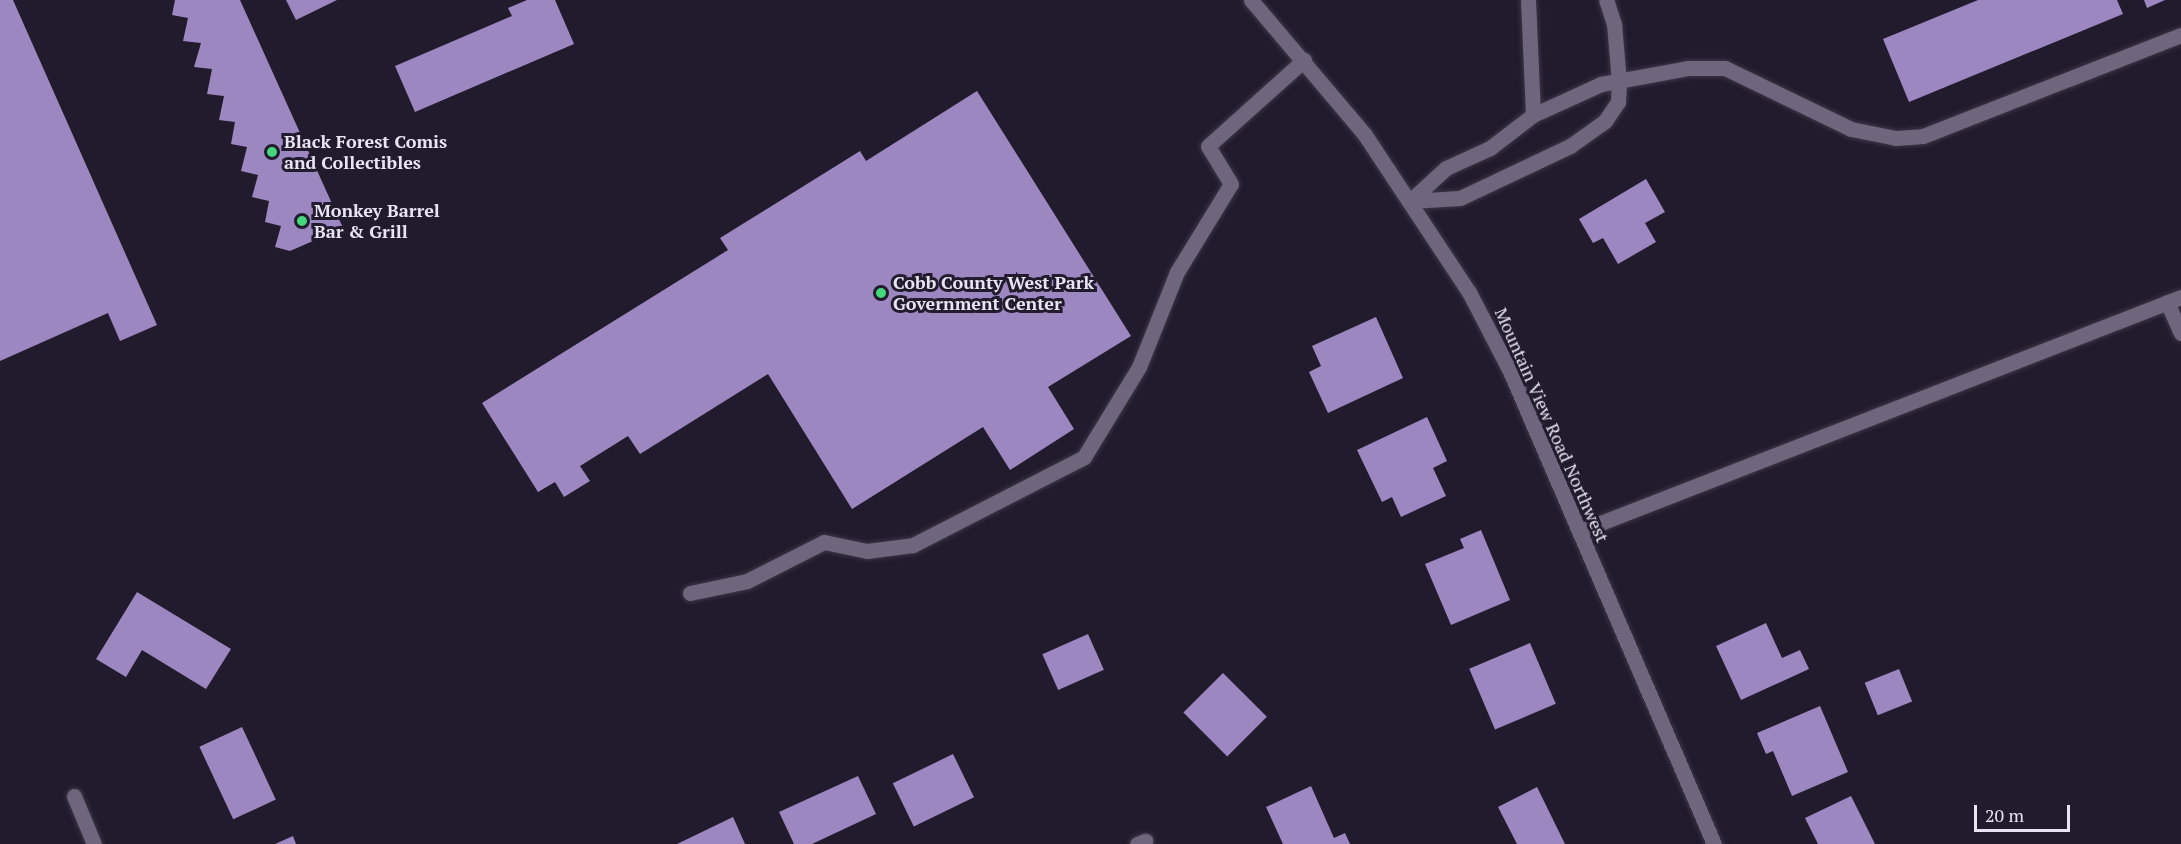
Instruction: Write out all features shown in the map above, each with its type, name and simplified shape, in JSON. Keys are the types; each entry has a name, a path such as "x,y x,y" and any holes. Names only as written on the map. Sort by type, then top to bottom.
{"street":[{"name":"Mountain View Road Northwest","path":"1251,0 1365,135 1444,251 1491,334 1580,531 1714,844"},
{"path":"1528,0 1533,115"},
{"path":"1410,201 1460,198 1570,146 1613,112 1618,82 1614,24 1606,0"},
{"path":"1410,201 1446,168 1490,148 1533,115 1601,84 1688,68 1725,68 1851,129 1896,138 1923,136 2181,35"},
{"path":"690,593 747,581 824,542 867,551 913,545 1083,457 1139,367 1178,272 1231,184 1208,146 1304,60"},
{"path":"1580,531 2174,299 2181,333"},
{"path":"74,796 94,844"}],"building":[{"path":"0,0 13,0 157,325 120,341 108,313 0,361"},
{"path":"175,0 240,0 343,228 290,251 275,247 281,226 265,222 269,201 252,197 258,175 241,171 247,147 231,144 235,122 219,120 224,96 207,94 212,69 194,67 201,43 183,41 188,18 172,15"},
{"path":"286,0 337,0 296,20"},
{"path":"527,0 555,0 574,44 415,112 395,66 512,16 508,8"},
{"path":"1978,0 2117,0 2123,14 1909,102 1883,39"},
{"path":"2144,0 2165,0 2147,8"},
{"name":"Cobb County West Park Government Center","path":"977,91 1131,336 1048,387 1074,429 1010,470 983,427 852,509 768,374 640,454 628,436 580,466 590,481 564,497 555,482 538,492 482,403 728,250 720,238 860,151 866,161"},
{"path":"1646,179 1665,212 1645,223 1656,242 1618,264 1603,238 1593,243 1579,219"},
{"path":"1376,317 1403,378 1328,413 1309,372 1321,366 1312,346"},
{"path":"1427,417 1447,461 1433,468 1446,496 1401,517 1392,497 1382,502 1357,450"},
{"path":"1481,530 1510,600 1451,625 1425,564 1464,548 1460,539"},
{"path":"137,592 231,649 206,689 142,650 126,677 96,659"},
{"path":"1766,623 1782,658 1800,650 1809,669 1741,700 1716,646"},
{"path":"1088,634 1104,670 1058,690 1042,654"},
{"path":"1530,643 1556,704 1495,730 1469,669"},
{"path":"1899,669 1912,701 1878,715 1865,683"},
{"path":"1223,673 1267,717 1227,756 1183,713"},
{"path":"1820,706 1848,772 1792,796 1773,751 1766,754 1757,733"},
{"path":"242,727 276,800 233,819 199,747"},
{"path":"953,754 974,797 914,827 893,783"},
{"path":"858,776 876,814 812,844 794,844 779,812"},
{"path":"1311,786 1334,838 1345,833 1350,844 1283,844 1266,807"},
{"path":"1537,787 1565,844 1517,844 1498,807"},
{"path":"1851,796 1875,844 1818,844 1805,818"},
{"path":"733,817 745,844 677,844"},
{"path":"293,836 296,844 275,844"}],"place":[{"name":"Black Forest Comis and Collectibles","path":"272,152"},
{"name":"Monkey Barrel Bar & Grill","path":"302,221"},
{"name":"Cobb County West Park Government Center","path":"881,293"}]}
